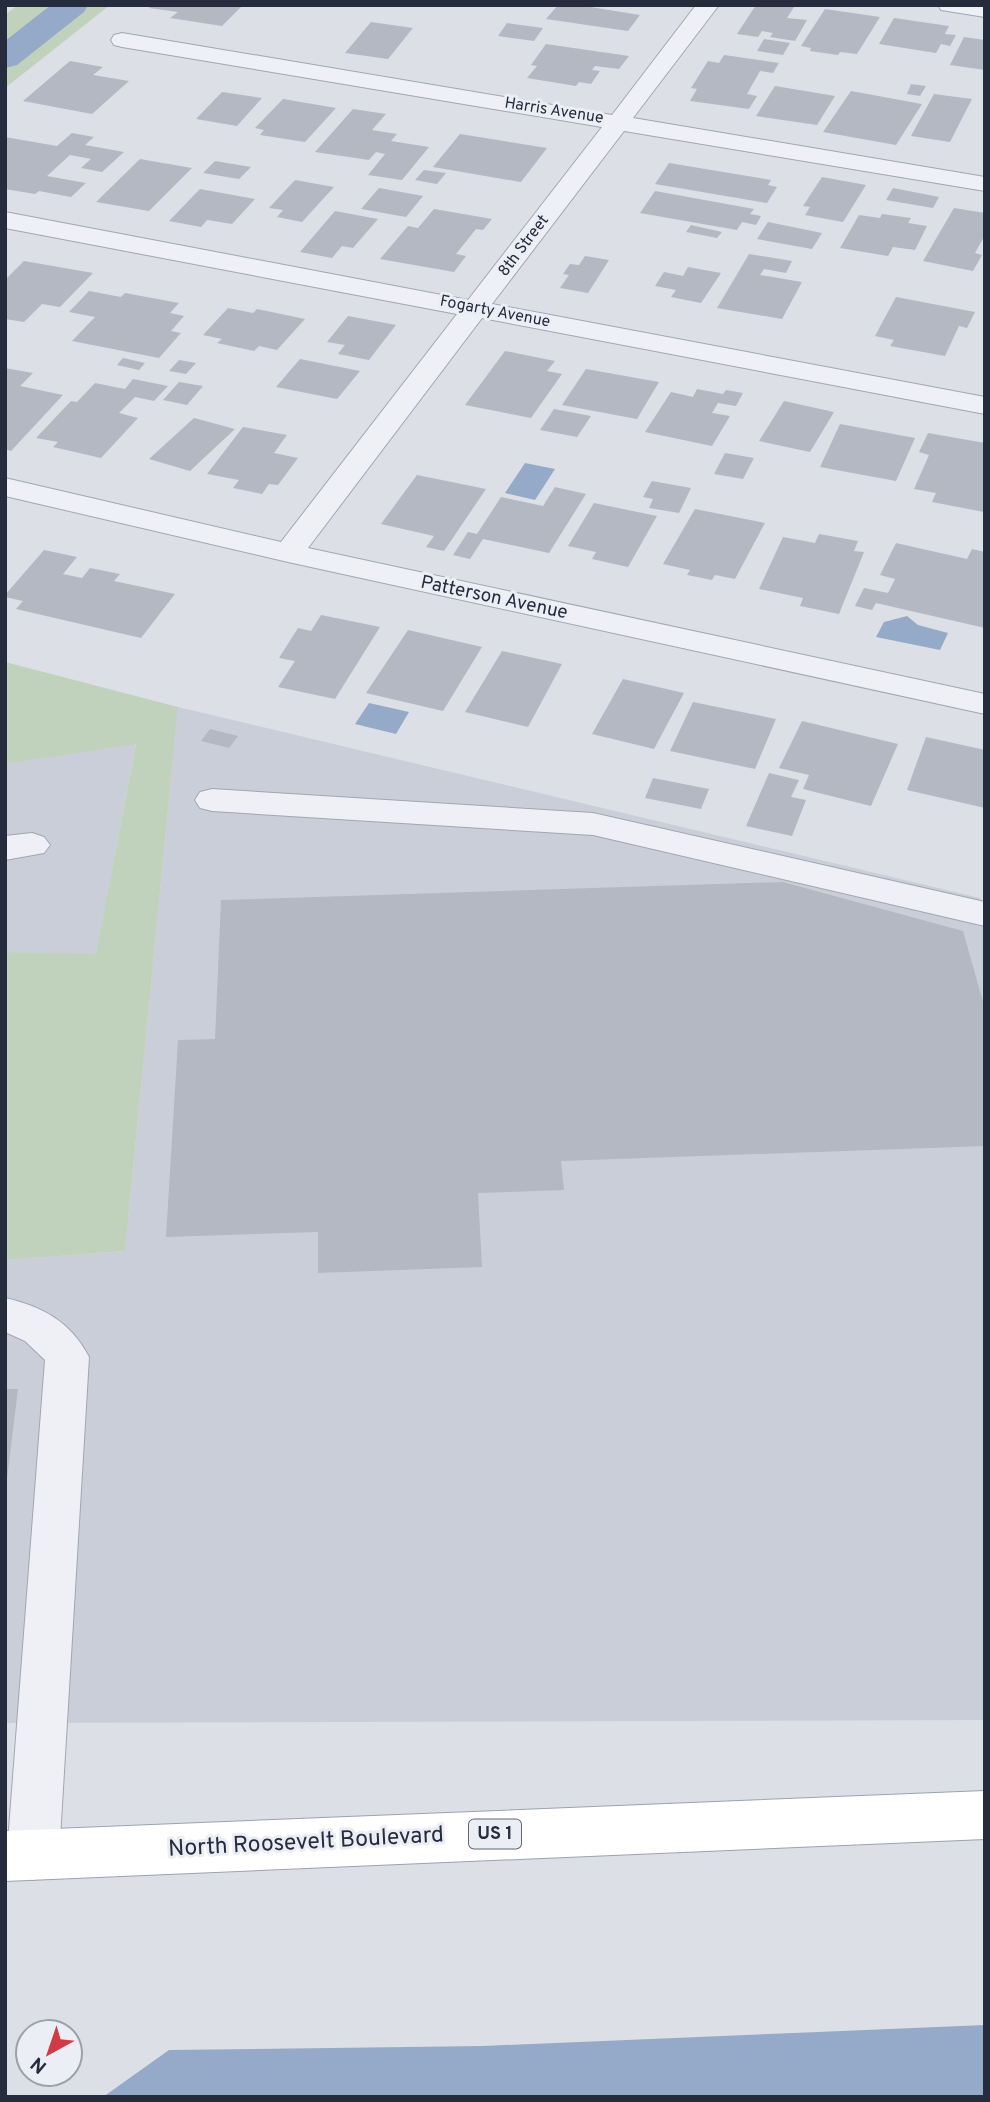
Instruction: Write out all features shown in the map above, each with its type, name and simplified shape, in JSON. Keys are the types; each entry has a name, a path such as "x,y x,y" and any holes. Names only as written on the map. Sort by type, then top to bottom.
{"main road":[{"name":"North Roosevelt Boulevard","path":"19,1856 985,1815"}],"street":[{"name":"8th Street","path":"288,553 708,5"},
{"path":"950,5 985,10"},
{"name":"Harris Avenue","path":"122,40 985,184"},
{"name":"Fogarty Avenue","path":"5,220 985,406"},
{"name":"Patterson Avenue","path":"5,487 288,553 985,704"},
{"path":"212,800 593,824 985,914"},
{"path":"5,1315 21,1318 52,1335 67,1357 19,1856"}],"shaded area":[{"path":"178,707 980,898 985,915 985,1720 5,1723 5,1260 125,1251"},
{"path":"136,743 96,955 5,952 5,764"}],"green space":[{"path":"18,5 110,5 5,88 5,15"},
{"path":"5,662 178,707 125,1251 5,1260 5,952 96,954 136,744 5,764"}],"water":[{"path":"525,463 555,469 535,500 505,493"},
{"path":"907,616 918,625 948,633 940,650 876,637 884,622"},
{"path":"369,703 409,712 396,734 355,724"},
{"path":"985,2025 985,2097 103,2097 169,2050 483,2046"}],"building":[{"path":"152,5 243,5 222,26 170,18 178,12 149,8"},
{"path":"558,5 578,5 640,15 628,31 546,19"},
{"path":"756,5 794,7 787,18 807,20 795,41 770,37 773,33 762,31 758,37 737,34"},
{"path":"825,9 880,17 857,54 840,52 838,55 810,51 811,48 801,46"},
{"path":"894,18 949,26 945,34 956,35 950,46 941,44 936,53 879,44"},
{"path":"371,22 413,28 388,59 345,53"},
{"path":"507,23 543,28 534,41 498,36"},
{"path":"964,37 985,40 985,70 950,65"},
{"path":"764,39 790,43 783,55 757,51"},
{"path":"546,44 629,56 619,69 595,66 592,70 600,71 591,84 579,82 576,86 527,78 537,66 531,65"},
{"path":"724,55 779,63 773,73 760,71 747,94 757,96 749,109 690,101 697,89 691,88 708,61 719,63"},
{"path":"70,61 103,67 93,75 129,81 92,114 23,101"},
{"path":"911,84 926,86 920,96 907,94"},
{"path":"775,86 835,96 817,125 756,116"},
{"path":"851,91 922,104 896,145 823,132"},
{"path":"222,92 262,98 237,126 196,119"},
{"path":"934,94 972,99 950,142 911,136"},
{"path":"283,99 336,108 305,142 260,135 264,130 255,128"},
{"path":"353,109 386,114 372,130 397,134 391,141 429,147 402,180 368,175 385,154 376,152 369,160 315,152"},
{"path":"72,133 94,137 85,145 124,152 102,172 81,168 91,159 70,155 47,176 86,183 71,197 39,191 35,194 5,189 5,137 57,146"},
{"path":"460,134 547,148 521,182 433,167"},
{"path":"140,159 192,168 149,211 96,202"},
{"path":"215,161 251,167 239,179 203,173"},
{"path":"669,163 771,180 768,185 777,187 767,203 655,184"},
{"path":"424,170 446,173 437,184 415,180"},
{"path":"822,177 866,185 843,222 805,215 810,207 803,206"},
{"path":"295,180 334,187 302,222 277,217 283,210 269,208"},
{"path":"379,188 423,196 406,217 361,209"},
{"path":"893,188 939,197 933,208 886,200"},
{"path":"200,189 255,199 232,224 207,220 201,227 169,221"},
{"path":"655,191 754,209 750,214 761,216 756,225 742,222 737,230 640,213"},
{"path":"954,208 985,213 985,235 975,253 982,255 973,271 923,261"},
{"path":"434,209 492,219 483,230 476,229 456,254 466,256 454,272 380,259 408,226 418,228"},
{"path":"335,211 378,219 353,248 342,246 332,258 300,252"},
{"path":"882,214 911,218 908,223 927,226 915,250 893,247 888,256 840,248 859,215 880,218"},
{"path":"768,222 822,233 812,249 757,239"},
{"path":"691,225 722,232 717,238 686,232"},
{"path":"749,254 792,261 786,273 764,269 760,275 802,282 782,319 717,308"},
{"path":"585,256 609,260 588,293 560,288 569,275 563,274 570,264 579,265"},
{"path":"24,261 93,273 60,307 42,304 24,322 5,319 5,280"},
{"path":"688,267 721,273 701,303 671,297 676,290 655,286 664,272 683,276"},
{"path":"89,291 121,297 125,293 179,303 170,313 184,316 171,331 181,333 159,358 72,341 95,317 69,312"},
{"path":"896,297 975,312 967,328 959,326 945,356 890,346 894,340 875,336"},
{"path":"228,308 253,313 257,309 305,319 277,350 259,346 254,351 217,343 222,339 203,335"},
{"path":"348,316 396,325 369,360 338,354 345,345 327,342"},
{"path":"505,351 555,361 547,371 562,374 531,418 465,405"},
{"path":"123,358 145,363 139,370 117,365"},
{"path":"300,359 360,371 337,399 276,387"},
{"path":"179,360 196,363 186,374 169,371"},
{"path":"5,368 33,373 20,386 63,395 11,451 5,449"},
{"path":"586,369 659,382 637,419 562,405"},
{"path":"133,379 168,386 154,401 135,397 119,413 138,418 101,458 53,447 58,442 36,438 71,401 77,402 95,383 125,389"},
{"path":"179,382 203,386 187,405 163,400"},
{"path":"697,389 723,394 726,390 743,393 736,406 718,403 712,413 730,416 712,446 645,432 671,392 693,397"},
{"path":"784,401 834,412 810,452 759,441"},
{"path":"554,409 591,416 577,437 540,430"},
{"path":"194,418 235,429 190,471 149,459"},
{"path":"840,424 915,438 896,481 820,467"},
{"path":"243,427 287,435 274,453 298,458 278,485 269,484 262,494 233,488 239,480 207,474"},
{"path":"928,433 985,443 984,512 932,502 936,493 914,489 929,455 919,452"},
{"path":"725,453 754,458 743,479 714,474"},
{"path":"417,475 486,489 444,551 426,547 434,536 381,524"},
{"path":"652,481 691,488 679,513 649,508 653,499 643,497"},
{"path":"555,487 586,494 549,553 483,539 470,559 453,555 468,532 477,534 501,497 543,506"},
{"path":"594,503 657,516 628,567 592,559 596,552 568,546"},
{"path":"695,509 765,523 735,579 715,575 712,580 687,575 690,570 663,564"},
{"path":"819,534 858,541 854,551 864,552 839,614 800,606 803,598 759,589 783,537 815,543"},
{"path":"896,543 967,559 972,549 985,552 985,628 876,603 872,610 855,606 864,588 888,593 895,579 880,575"},
{"path":"44,550 77,557 63,574 82,578 90,568 120,574 114,581 175,594 141,638 16,609 23,601 5,595"},
{"path":"321,615 380,627 335,699 278,687 295,661 279,658 298,628 311,631"},
{"path":"408,630 482,647 443,711 366,693"},
{"path":"502,651 562,664 528,727 465,712"},
{"path":"623,679 684,693 654,749 592,734"},
{"path":"693,702 776,719 755,769 670,751"},
{"path":"802,721 898,744 871,806 803,789 809,775 779,768"},
{"path":"210,729 238,736 229,748 201,741"},
{"path":"926,737 985,750 985,808 907,790"},
{"path":"769,773 799,780 791,797 806,800 792,836 746,826"},
{"path":"653,778 709,789 701,809 645,798"},
{"path":"783,882 963,931 985,1009 985,1146 561,1161 564,1190 478,1193 482,1267 318,1273 318,1232 166,1237 178,1040 215,1039 221,900"},
{"path":"5,1389 18,1389 7,1479 5,1479"}],"waterway":[{"path":"5,58 72,5"}]}
